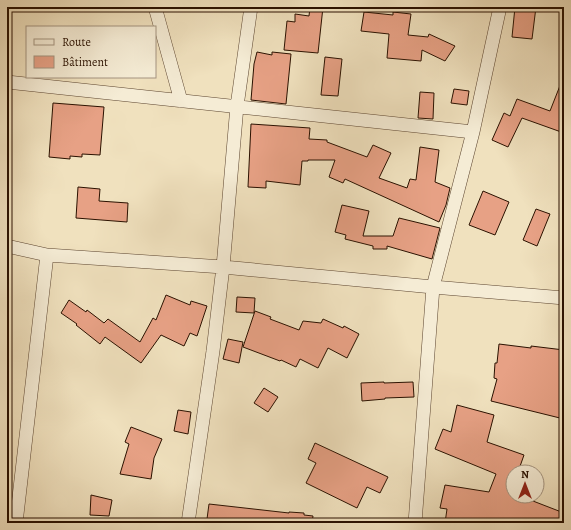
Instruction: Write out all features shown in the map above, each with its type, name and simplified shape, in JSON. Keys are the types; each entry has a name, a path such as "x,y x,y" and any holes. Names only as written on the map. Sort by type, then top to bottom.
{"street":[{"path":"155,7 181,101"},
{"path":"188,523 213,351 223,267 237,106 251,7"},
{"path":"415,523 433,287 473,132 500,7"},
{"path":"7,82 473,132"},
{"path":"7,246 47,255 223,267 564,298"},
{"path":"16,523 47,255"}],"building":[{"path":"310,7 323,7 318,53 284,50 287,21 295,22 295,14 309,16"},
{"path":"515,7 536,7 532,39 512,37"},
{"path":"364,12 393,15 393,12 411,14 408,35 428,37 429,34 455,46 445,61 422,50 421,61 387,58 389,34 361,31"},
{"path":"257,52 272,55 272,52 291,54 286,104 251,100 254,64"},
{"path":"325,57 342,59 338,96 321,95"},
{"path":"563,78 564,133 522,118 508,147 492,140 504,113 510,116 517,99 550,111"},
{"path":"454,89 469,91 467,105 451,103"},
{"path":"420,92 434,93 433,119 418,118"},
{"path":"53,103 104,107 100,155 82,154 82,157 70,156 70,159 49,157"},
{"path":"251,124 310,128 309,139 327,140 327,142 367,157 373,145 391,153 379,178 407,188 410,179 416,180 420,147 439,150 435,182 450,188 446,205 439,222 345,179 343,183 329,177 335,160 302,161 300,185 266,181 266,188 248,187"},
{"path":"78,187 100,189 99,201 128,203 127,222 76,218"},
{"path":"483,191 509,202 495,235 469,225"},
{"path":"342,205 369,211 363,236 393,236 399,218 440,228 432,259 387,246 387,249 373,249 373,246 345,239 346,235 335,232"},
{"path":"536,209 550,214 537,246 523,240"},
{"path":"166,295 190,305 191,301 207,306 197,336 190,333 184,346 161,335 141,363 105,337 100,344 76,325 77,324 61,313 69,300 86,312 87,310 104,323 108,319 140,342 153,318 156,320"},
{"path":"237,297 255,298 254,313 236,312"},
{"path":"255,311 271,317 270,319 299,330 303,321 321,323 323,319 343,328 344,326 359,334 347,358 328,348 318,368 300,359 296,367 281,360 280,361 243,347"},
{"path":"228,339 243,342 239,363 223,359"},
{"path":"499,344 564,350 564,419 491,401 497,379 494,378"},
{"path":"413,382 414,397 385,398 362,401 361,383"},
{"path":"264,388 278,397 268,412 254,403"},
{"path":"457,405 494,415 487,442 524,455 521,464 505,464 505,504 541,504 564,513 564,523 445,523 447,509 440,508 445,485 489,492 496,474 435,449 443,429 451,432"},
{"path":"178,410 191,412 188,434 174,431"},
{"path":"131,427 162,439 154,458 151,479 120,474 129,444 125,442"},
{"path":"315,443 388,477 380,493 367,487 357,508 306,483 316,463 308,459"},
{"path":"91,495 112,500 109,516 90,515"},
{"path":"209,504 289,513 304,513 304,515 313,516 312,523 242,523 207,519"}]}
